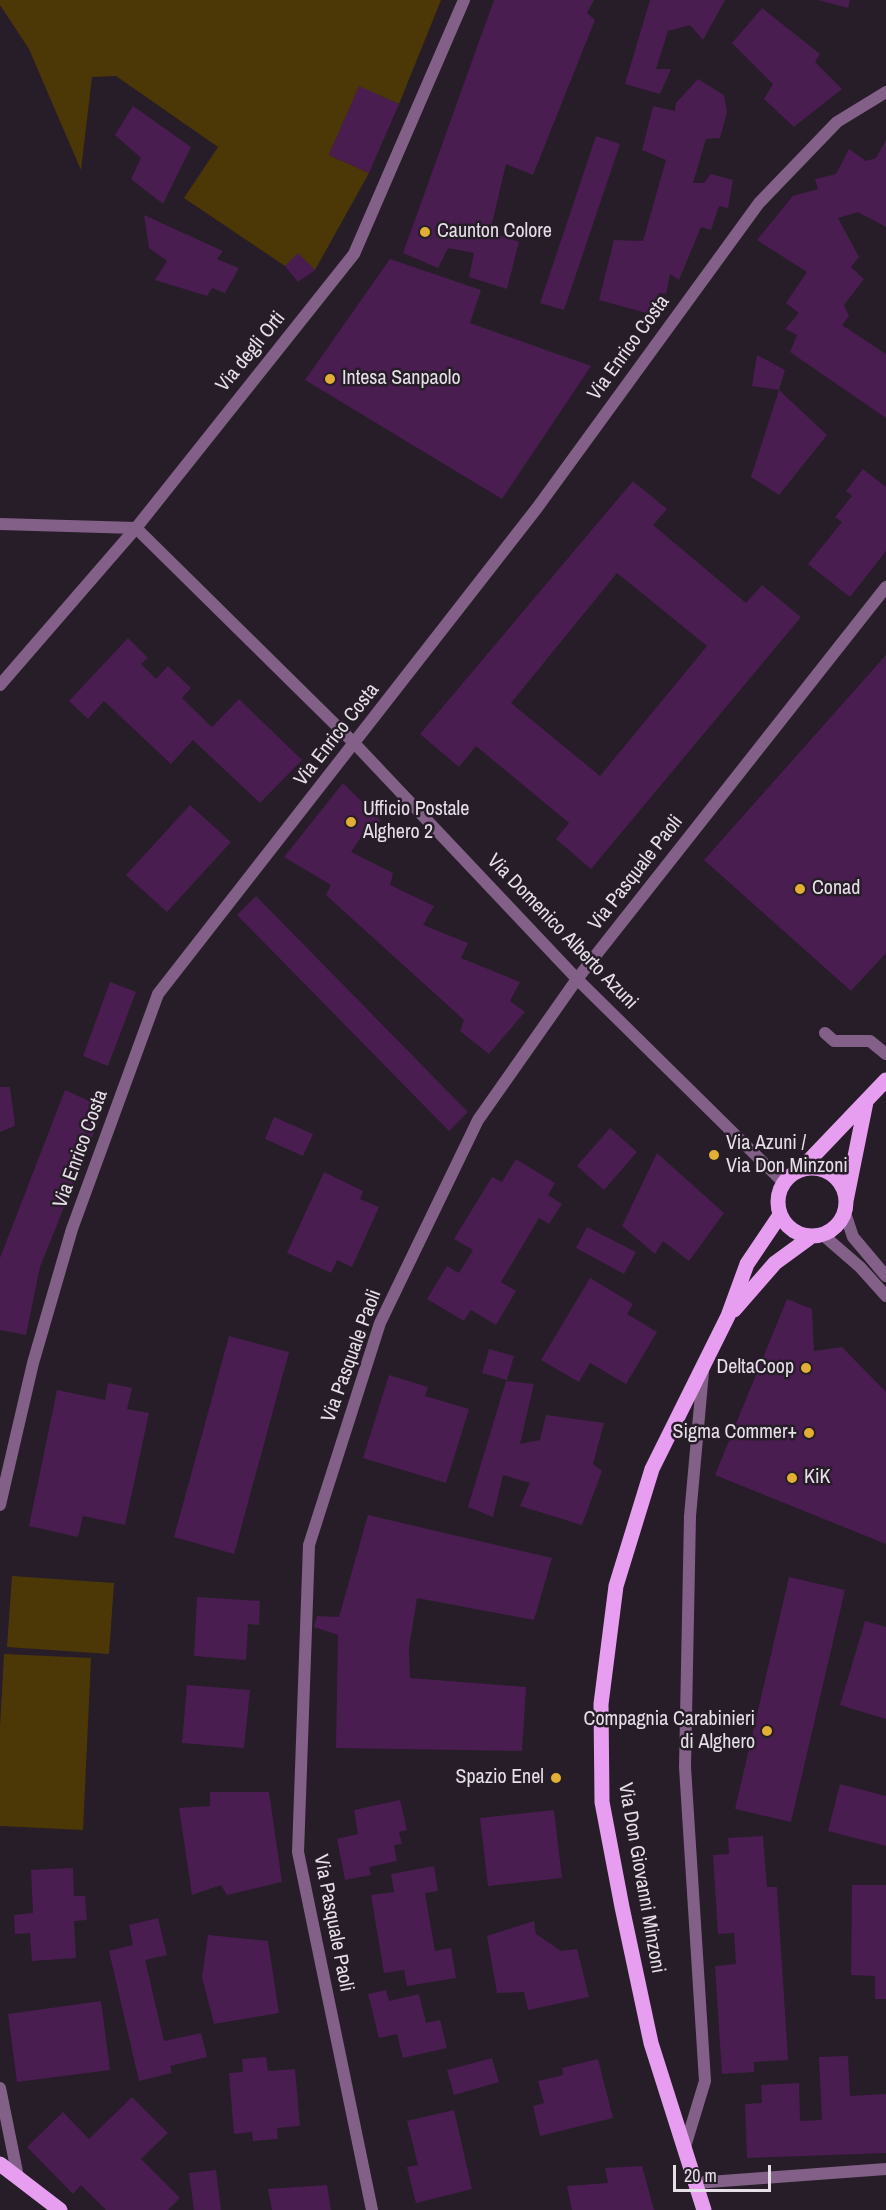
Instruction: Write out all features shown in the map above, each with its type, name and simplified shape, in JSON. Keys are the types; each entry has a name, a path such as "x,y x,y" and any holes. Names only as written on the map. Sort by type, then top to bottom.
{"main road":[{"path":"866,1102 846,1206 835,1229 818,1235 796,1233 786,1225 780,1215 778,1204 784,1183 800,1170 886,1080"},
{"path":"800,1170 821,1169 832,1174 840,1182 846,1206"},
{"name":"Via Don Giovanni Minzoni","path":"704,2210 651,2043 602,1802 601,1704 619,1575 652,1469 728,1316 747,1264 780,1215"},
{"name":"Via Don Giovanni Minzoni","path":"728,1316 775,1263 818,1235"},
{"path":"0,2164 60,2210"}],"street":[{"name":"Via degli Orti","path":"0,685 136,528 354,254 464,0"},
{"name":"Via Enrico Costa","path":"0,1505 33,1363 72,1229 158,994 537,508 759,203 837,122 886,92"},
{"path":"0,524 136,528"},
{"name":"Via Domenico Alberto Azuni","path":"136,528 355,744 577,979 784,1183"},
{"name":"Via Pasquale Paoli","path":"372,2210 298,1852 309,1545 380,1323 478,1120 577,979 886,587"},
{"path":"825,1033 834,1041 870,1041 886,1054"},
{"path":"846,1206 853,1237 886,1276"},
{"path":"818,1235 860,1267 886,1296"},
{"path":"684,2150 705,2081 685,1767 690,1516 703,1368"},
{"path":"0,2088 18,2177"},
{"path":"695,2183 886,2169"}],"shaded area":[{"path":"0,0 441,0 399,104 359,87 329,155 369,173 315,270 298,254 285,266 184,198 218,147 116,76 92,77 81,170 29,49 0,5"},
{"path":"12,1576 114,1583 109,1654 7,1647"},
{"path":"4,1654 91,1658 83,1830 0,1826 0,1728"}],"building":[{"path":"494,0 594,0 587,13 595,20 533,175 506,164 490,232 519,242 507,289 469,277 474,253 448,248 438,268 403,253"},
{"path":"650,0 725,0 703,40 690,25 668,31 656,69 671,69 660,94 625,84"},
{"path":"818,0 850,0 848,8"},
{"path":"762,8 820,54 815,62 842,89 794,127 764,99 773,84 732,43"},
{"path":"698,79 724,95 727,112 720,138 706,139 693,183 704,183 711,174 733,180 728,208 719,206 711,230 701,227 679,280 670,274 666,294 659,293 650,314 599,300 614,240 643,241 666,160 642,150 653,106 675,111 676,103"},
{"path":"359,86 399,104 369,173 329,155"},
{"path":"133,106 191,147 163,204 131,179 141,158 115,135"},
{"path":"596,136 620,144 564,310 540,303"},
{"path":"886,140 886,227 858,212 838,218 859,257 851,267 864,279 844,305 849,316 842,325 886,354 886,418 790,352 797,335 785,329 799,313 786,303 807,272 757,240 793,196 818,189 815,179 836,174 849,149 866,161 876,158"},
{"path":"144,215 223,251 217,259 239,268 225,293 212,288 207,296 155,280 167,261 149,248"},
{"path":"298,253 315,270 298,282 285,266"},
{"path":"390,259 481,290 470,323 591,366 502,499 305,380"},
{"path":"757,355 785,370 779,390 752,386"},
{"path":"779,390 827,435 779,495 751,477"},
{"path":"863,469 886,487 886,551 850,597 808,564 842,522 835,517 852,496 846,491"},
{"path":"633,481 667,509 653,525 746,603 762,585 801,617 591,869 556,839 569,823 476,746 459,767 420,734","holes":["617,573 707,646 600,776 511,703"]},
{"path":"128,638 148,658 141,664 156,679 168,666 191,688 182,698 212,727 239,699 302,760 260,803 193,740 171,764 104,701 88,719 69,701"},
{"path":"886,655 886,953 851,991 704,860"},
{"path":"343,783 381,821 362,836 351,852 393,873 390,885 434,906 423,925 468,943 461,958 520,982 510,1001 525,1012 489,1054 460,1031 464,1020 326,895 331,885 284,857"},
{"path":"190,805 231,842 167,912 126,875"},
{"path":"256,896 468,1112 449,1131 237,915"},
{"path":"110,982 136,992 108,1066 83,1056"},
{"path":"0,1087 10,1087 15,1126 0,1132"},
{"path":"65,1090 104,1108 40,1267 26,1335 0,1330 0,1258"},
{"path":"274,1117 313,1134 303,1156 265,1139"},
{"path":"610,1128 637,1152 604,1190 577,1166"},
{"path":"657,1153 724,1213 689,1261 663,1241 655,1254 622,1226"},
{"path":"516,1159 555,1183 548,1195 562,1204 549,1224 539,1218 501,1282 516,1291 496,1325 471,1310 464,1321 427,1299 447,1266 459,1273 473,1250 454,1239 492,1177 502,1182"},
{"path":"324,1172 363,1191 360,1199 379,1207 352,1267 337,1260 331,1273 287,1253"},
{"path":"587,1227 636,1252 624,1274 576,1248"},
{"path":"590,1278 633,1304 627,1314 657,1332 626,1384 590,1363 579,1382 541,1360"},
{"name":"Sigma Commer+","path":"787,1299 812,1309 814,1351 842,1347 886,1392 886,1544 715,1475"},
{"path":"229,1336 289,1352 234,1554 174,1537"},
{"path":"489,1349 514,1356 507,1380 482,1373"},
{"path":"389,1375 428,1387 425,1396 469,1409 446,1483 363,1458"},
{"path":"506,1381 534,1384 520,1444 540,1440 546,1415 604,1423 593,1464 602,1471 582,1525 520,1506 530,1483 503,1475 493,1517 468,1507"},
{"path":"108,1383 132,1388 127,1409 149,1413 125,1525 83,1516 78,1537 29,1526 57,1390 105,1400"},
{"path":"368,1515 552,1558 534,1620 417,1598 409,1648 410,1678 526,1687 522,1751 336,1748 338,1635 314,1627 317,1616 339,1617"},
{"path":"789,1577 845,1590 791,1822 735,1809"},
{"path":"197,1597 260,1601 259,1625 248,1624 246,1660 194,1656"},
{"path":"865,1621 886,1627 886,1719 840,1705"},
{"path":"187,1685 250,1690 244,1748 182,1743"},
{"path":"840,1784 886,1796 886,1846 828,1831"},
{"path":"210,1792 269,1792 282,1882 227,1895 221,1885 192,1895 179,1808 210,1806"},
{"path":"400,1800 407,1830 399,1832 402,1844 394,1845 397,1861 369,1867 371,1875 345,1880 337,1839 358,1834 354,1810"},
{"path":"554,1810 562,1878 488,1886 480,1818"},
{"path":"763,1836 767,1887 777,1887 788,2060 754,2062 754,2072 722,2074 715,1966 736,1964 734,1933 718,1934 713,1855 729,1854 728,1838"},
{"path":"434,1866 438,1891 425,1893 435,1951 451,1948 456,1978 407,1986 404,1970 384,1973 371,1895 394,1892 391,1874"},
{"path":"73,1868 74,1896 85,1896 87,1920 74,1921 76,1958 32,1961 30,1933 15,1934 14,1915 33,1913 31,1870"},
{"path":"852,1885 886,1885 886,1999 875,1999 875,1976 851,1975"},
{"path":"158,1918 167,1955 145,1960 164,2041 201,2033 207,2057 170,2066 172,2073 139,2081 109,1951 133,1945 129,1925"},
{"path":"534,1921 536,1934 561,1951 577,1949 589,1997 528,2010 524,1992 497,1993 487,1936"},
{"path":"208,1935 268,1941 279,2013 214,2024 202,1977"},
{"path":"386,1990 389,2001 419,1994 426,2023 440,2020 447,2048 403,2058 397,2034 379,2038 368,1994"},
{"path":"101,2001 110,2070 17,2082 8,2014"},
{"path":"848,2056 850,2096 886,2094 886,2153 747,2158 745,2104 762,2103 761,2085 799,2083 800,2121 822,2120 819,2057"},
{"path":"266,2057 268,2071 295,2069 300,2126 277,2128 278,2139 253,2141 252,2132 234,2134 229,2073 243,2072 242,2059"},
{"path":"492,2058 499,2082 454,2095 447,2070"},
{"path":"598,2059 613,2118 540,2136 533,2106 544,2103 538,2081 563,2075 562,2068"},
{"path":"132,2097 168,2133 141,2159 180,2198 168,2210 106,2210 81,2185 73,2194 27,2147 63,2112 89,2139"},
{"path":"454,2110 472,2189 416,2203 407,2167 418,2165 407,2121"},
{"path":"642,2166 654,2210 572,2210 567,2186 608,2183 605,2168"},
{"path":"216,2170 221,2210 194,2210 189,2173"},
{"path":"327,2185 331,2210 272,2210 268,2189"}],"place":[{"name":"Caunton Colore","path":"425,232"},
{"name":"Intesa Sanpaolo","path":"330,379"},
{"name":"Ufficio Postale Alghero 2","path":"351,822"},
{"name":"Conad","path":"800,889"},
{"name":"Via Azuni / Via Don Minzoni","path":"714,1155"},
{"name":"DeltaCoop","path":"806,1368"},
{"name":"Sigma Commer+","path":"809,1433"},
{"name":"KiK","path":"792,1478"},
{"name":"Compagnia Carabinieri di Alghero","path":"767,1731"},
{"name":"Spazio Enel","path":"556,1778"}]}
